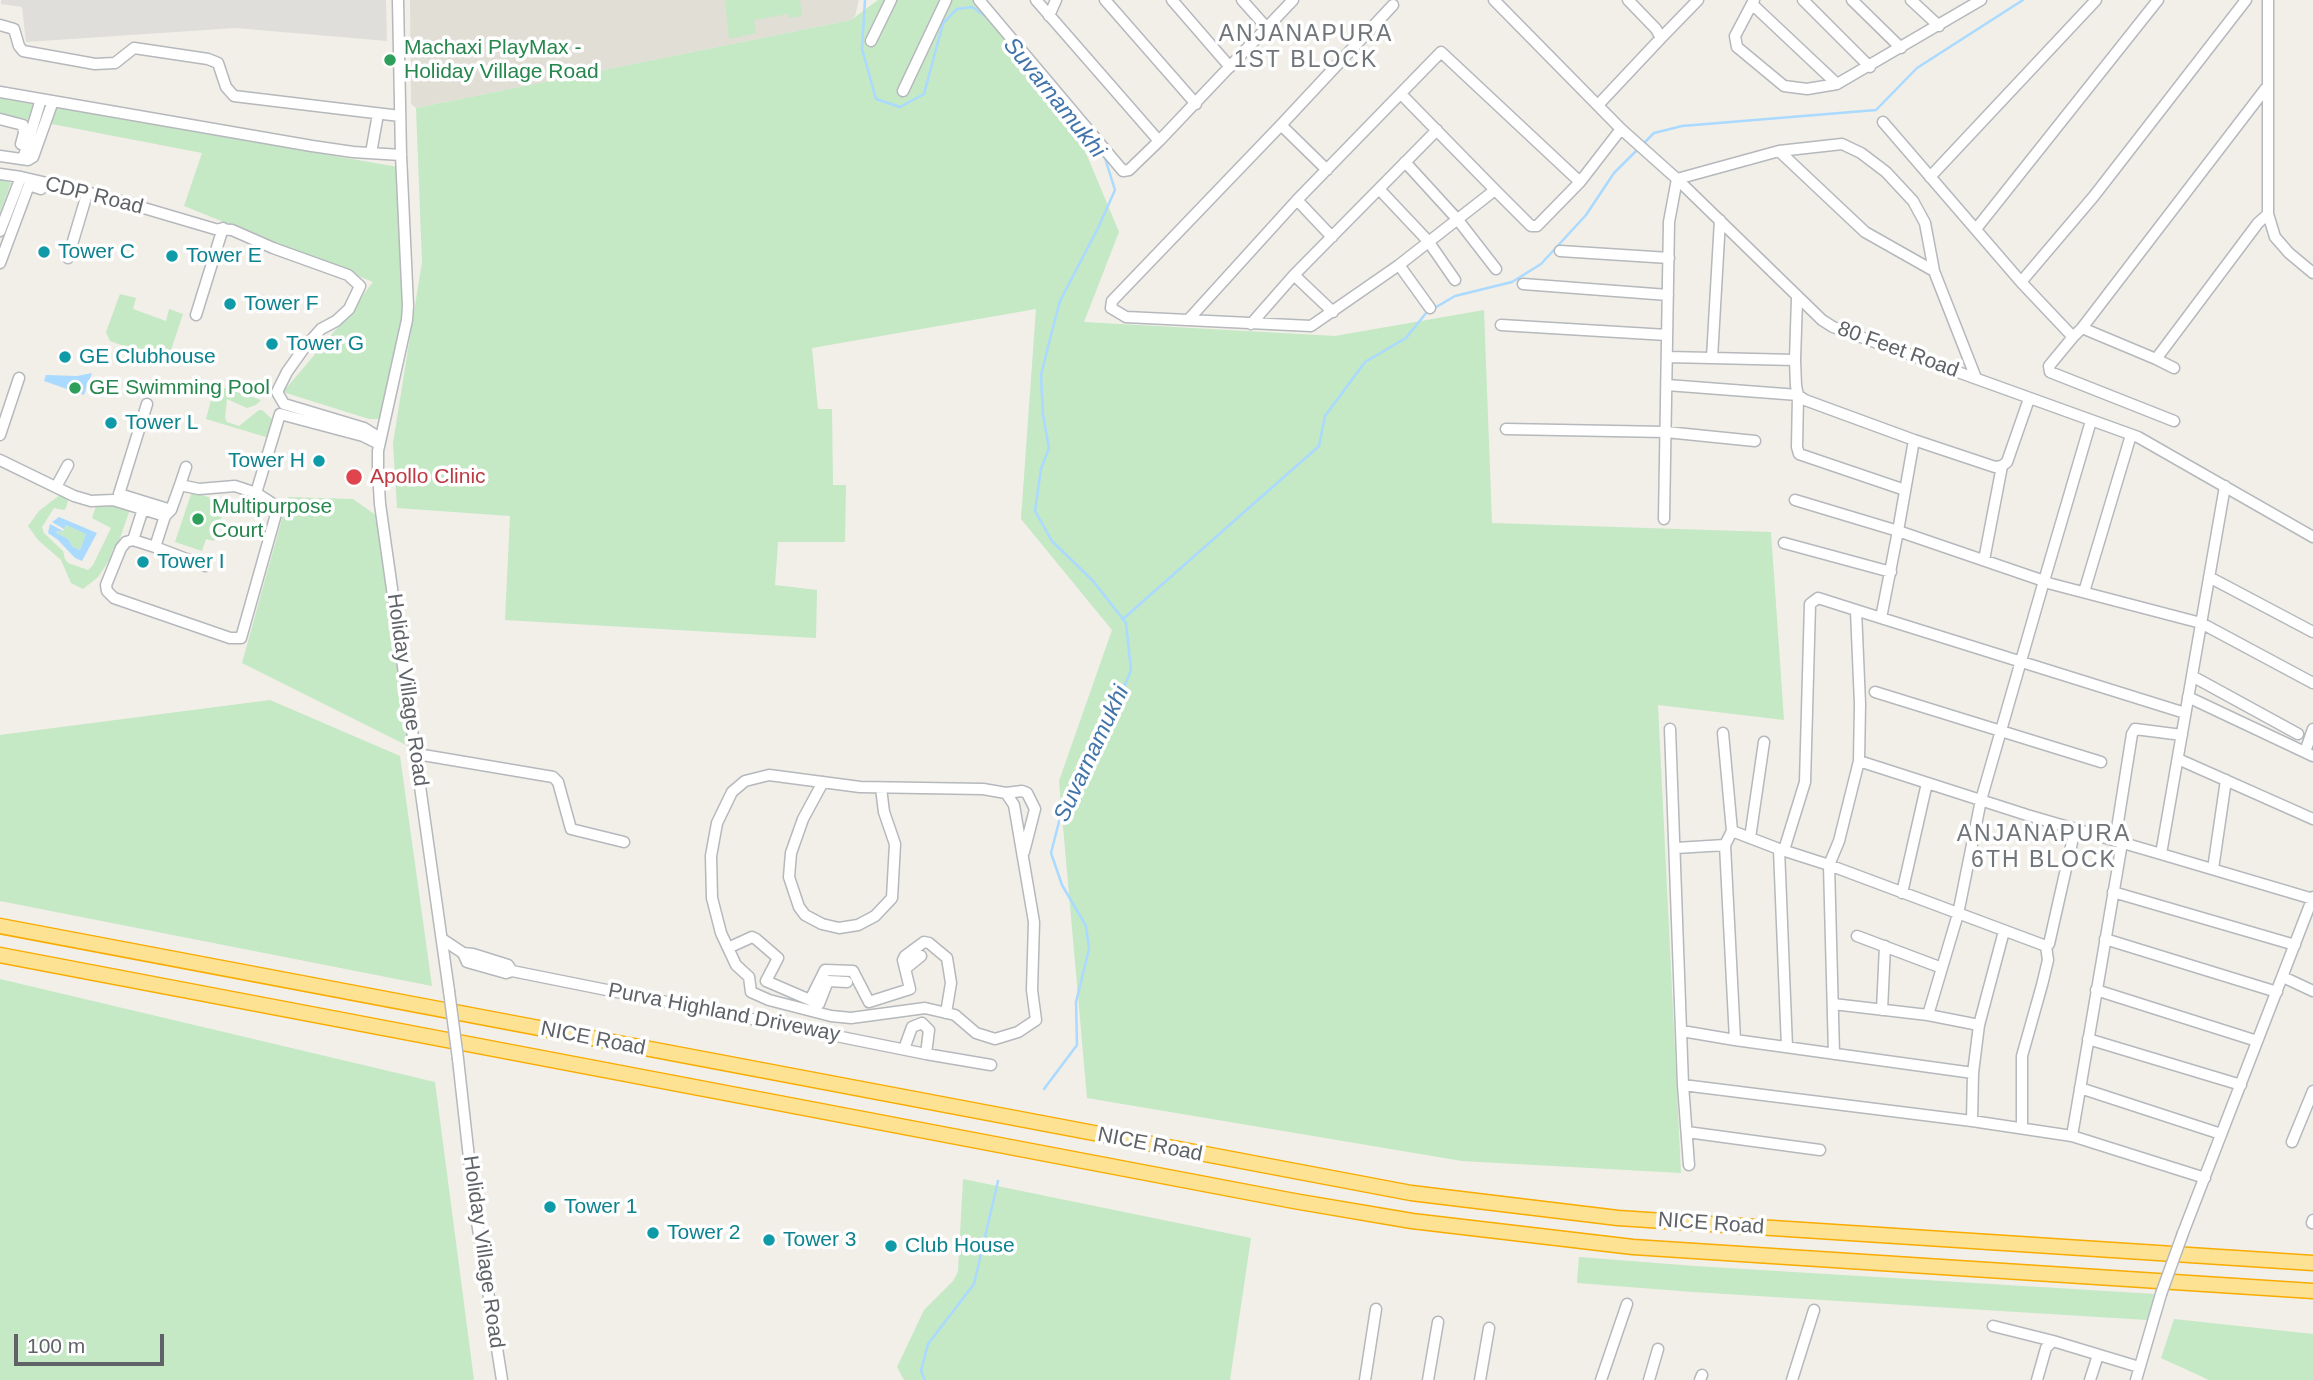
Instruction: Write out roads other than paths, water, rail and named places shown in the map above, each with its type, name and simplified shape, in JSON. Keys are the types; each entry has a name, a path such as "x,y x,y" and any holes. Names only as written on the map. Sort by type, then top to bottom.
{"highway":[{"name":"NICE Road","path":"0,926 1295,1173 1424,1195 1618,1218 2313,1263"},
{"name":"NICE Road","path":"0,955 1412,1222 1633,1247 2313,1291"}],"street":[{"name":"Holiday Village Road","path":"398,0 408,306 380,441 380,504 449,990 474,1203 502,1380"},
{"path":"872,41 891,0"},
{"path":"902,91 946,0"},
{"path":"979,0 1123,171 1129,170 1196,104 1293,0"},
{"path":"1036,0 1159,141"},
{"path":"1049,16 1056,0"},
{"path":"1105,0 1196,104"},
{"path":"1172,0 1230,67"},
{"path":"1242,0 1267,28"},
{"name":"80 Feet Road","path":"1494,0 1621,129 1677,178 1797,298 1833,327 2131,435 2163,449 2313,537"},
{"path":"1628,0 1656,29 1661,38"},
{"path":"1637,9 1646,0"},
{"path":"1598,105 1698,0"},
{"path":"1803,0 1870,67"},
{"path":"1852,0 1901,48"},
{"path":"1911,0 1939,26"},
{"path":"1837,84 1753,2 1735,36 1737,47 1784,86 1807,89 1837,84 1939,26 1967,3 1981,0"},
{"path":"1930,177 2096,0"},
{"path":"1976,229 2158,0"},
{"path":"2021,282 2094,196 2246,0"},
{"path":"2267,0 2268,214 2275,237 2313,273"},
{"path":"1393,2 1282,125 1112,301 1111,308 1126,317 1311,326 1399,265 1494,190"},
{"path":"0,25 14,29 23,51 95,64 115,63 134,48 208,58 218,63 226,87 234,96 400,116"},
{"path":"1189,319 1297,200 1441,52 1580,182"},
{"path":"2174,421 2050,372 2049,366 2082,328 2266,88"},
{"path":"0,92 312,146 401,155"},
{"path":"1402,95 1531,226 1537,226 1580,182 1621,129"},
{"path":"0,156 20,159 33,157 47,100"},
{"path":"372,153 378,114"},
{"path":"0,119 23,125 20,159"},
{"path":"1883,122 2021,282 2073,337"},
{"path":"1282,125 1327,170"},
{"path":"1251,324 1294,275 1437,130"},
{"path":"1664,519 1669,222 1677,178 1779,151 1842,144 1861,153 1885,172 1913,201 1925,223 1934,271 1976,379"},
{"path":"1779,151 1865,232 1934,271"},
{"path":"1405,162 1458,220 1496,269"},
{"path":"0,174 21,177"},
{"name":"CDP Road","path":"0,231 21,177 103,196 215,229 223,228 341,271 360,286 349,309 336,321 321,329 304,348 286,372 277,391 284,404 364,428 380,441"},
{"path":"0,263 29,185 73,198 88,194"},
{"path":"1378,189 1428,241 1455,280"},
{"path":"68,258 88,194"},
{"path":"1297,200 1332,237"},
{"path":"2157,359 2258,223 2268,214"},
{"path":"1712,358 1720,220"},
{"path":"196,315 223,228"},
{"path":"1560,251 1669,258"},
{"path":"1399,265 1430,307"},
{"path":"1294,275 1333,312"},
{"path":"1523,284 1668,295"},
{"path":"1797,298 1795,360 1799,454 1905,490"},
{"path":"1501,325 1667,335"},
{"path":"2082,328 2174,368"},
{"path":"1667,357 1795,360"},
{"path":"0,435 19,378"},
{"path":"1667,385 1798,395 1805,400 1914,440 1995,467 2007,462 2029,398"},
{"path":"148,404 119,494 168,513"},
{"path":"256,493 280,414 380,441"},
{"path":"1928,1015 1958,914 1981,800 2091,421"},
{"path":"1506,429 1666,432 1755,441"},
{"path":"2084,592 2131,435"},
{"path":"1881,618 1914,440"},
{"path":"0,460 91,501 113,500 168,513"},
{"path":"56,487 68,465"},
{"path":"1984,560 2002,466"},
{"path":"155,547 186,467"},
{"path":"180,485 199,489 235,486 256,493 278,507 240,638 230,638 208,631 114,598 107,592 106,584 121,548 126,542 133,540 205,566"},
{"path":"2161,854 2225,486"},
{"path":"1795,500 1898,531 2044,581 2201,623 2313,683"},
{"path":"133,540 143,509"},
{"path":"1784,543 1891,572"},
{"path":"2209,578 2313,632"},
{"path":"1787,1047 1781,849 1805,782 1810,604 1818,598 2186,713"},
{"path":"1834,1054 1829,865 1839,841 1858,761 1860,704 1856,610"},
{"path":"2192,676 2298,734"},
{"path":"1875,692 2101,762"},
{"path":"2188,697 2309,754 2313,729"},
{"path":"1670,729 1689,1164"},
{"path":"2072,1136 2113,892 2132,734 2135,729 2182,735"},
{"path":"1723,733 1732,831 1725,845 1735,1040"},
{"path":"1750,838 1764,742"},
{"path":"417,754 553,777 558,782 571,829 624,842"},
{"path":"2178,758 2313,819"},
{"path":"1858,761 2075,829 2313,898 2183,1233 2161,1294 2136,1380"},
{"name":"Purva Highland Driveway","path":"769,775 823,782 881,788 984,789 1006,793 1014,805 1034,922 1032,990 1036,1020 1017,1032 995,1039 976,1033 955,1015 925,1008 851,1018 813,1013 751,992 748,977 736,965 721,933 712,898 710,856 717,822 732,792 746,781 769,775"},
{"path":"2213,869 2227,780"},
{"path":"823,782 803,819 791,853 789,877 799,907 805,915 822,924 839,928 858,925 875,916 892,898 895,845 884,812 881,788"},
{"path":"1902,893 1927,783"},
{"path":"1006,793 1027,793 1035,808 1022,857"},
{"path":"2022,1128 2022,1056 2048,960 2046,946 2049,944 2075,829"},
{"path":"1732,831 2046,946"},
{"path":"1676,848 1725,845"},
{"path":"2113,892 2295,945"},
{"path":"1972,1121 1973,1073 1979,1025 2004,931"},
{"path":"1857,936 1942,968"},
{"path":"728,948 752,937 756,939 778,958 766,981 819,1004 828,981 847,982"},
{"name":"Purva Highland Driveway","path":"442,939 463,953 508,965 513,971 991,1065"},
{"path":"2105,939 2277,992"},
{"path":"810,1000 825,970 853,971 869,1002 910,989 903,960 924,942 947,958 951,983 946,1013"},
{"path":"1882,1010 1885,946"},
{"path":"905,969 921,956"},
{"path":"2283,977 2313,991"},
{"path":"2096,990 2258,1041"},
{"path":"1833,1004 1928,1015 1979,1025"},
{"path":"922,1023 925,1008"},
{"path":"904,1049 912,1027 922,1023"},
{"path":"922,1023 929,1030 926,1054"},
{"path":"1682,1031 1973,1073"},
{"path":"2088,1039 2241,1084"},
{"path":"1684,1085 2072,1136 2204,1178"},
{"path":"2080,1088 2221,1134"},
{"path":"2292,1142 2313,1091"},
{"path":"1687,1132 1821,1150"},
{"path":"1601,1380 1627,1304"},
{"path":"1365,1380 1376,1310"},
{"path":"1792,1380 1814,1310"},
{"path":"1428,1380 1438,1322"},
{"path":"1993,1325 2139,1367"},
{"path":"1480,1380 1489,1328"},
{"path":"2037,1380 2046,1348 2053,1341"},
{"path":"1649,1380 1658,1349"},
{"path":"2090,1380 2098,1354"}],"water":[{"name":"GE Swimming Pool","path":"92,373 84,395 44,381 46,375 77,376"},
{"path":"59,517 97,533 82,561 75,558 48,533 50,524 63,531 55,532 80,550 86,534 66,525 64,529 52,522"}],"waterway":[{"name":"Suvarnamukhi","path":"865,0 862,49 876,99 900,107 924,94 943,23 957,9 972,7 987,17"},
{"path":"1643,144 1654,133 1682,126 1876,110 1917,68 2023,0"},
{"name":"Suvarnamukhi","path":"1044,1089 1077,1045 1076,1002 1089,949 1086,926 1062,885 1051,853 1061,814 1111,720 1131,670 1126,623 1093,581 1052,541 1035,511 1041,469 1049,448 1043,415 1041,375 1060,301 1115,190 1105,158 1094,145"},
{"path":"1123,619 1319,446 1325,416 1365,362 1406,338 1426,313 1455,296 1512,282 1541,264 1586,215 1614,173 1638,149"},
{"name":"Suvarnamukhi","path":"925,1380 921,1371 928,1344 974,1284 998,1181"}],"place":[{"name":"Machaxi PlayMax - Holiday Village Road","path":"390,60"},
{"name":"Tower C","path":"44,252"},
{"name":"Tower E","path":"172,256"},
{"name":"Tower F","path":"230,304"},
{"name":"Tower G","path":"272,344"},
{"name":"GE Clubhouse","path":"65,357"},
{"name":"GE Swimming Pool","path":"75,388"},
{"name":"Tower L","path":"111,423"},
{"name":"Tower H","path":"319,461"},
{"name":"Apollo Clinic","path":"354,477"},
{"name":"Multipurpose Court","path":"198,519"},
{"name":"Tower I","path":"143,562"},
{"name":"Tower 1","path":"550,1207"},
{"name":"Tower 2","path":"653,1233"},
{"name":"Tower 3","path":"769,1240"},
{"name":"Club House","path":"891,1246"}],"district":[{"name":"ANJANAPURA 1ST BLOCK","path":"1306,48"},
{"name":"ANJANAPURA 6TH BLOCK","path":"2044,848"}]}
